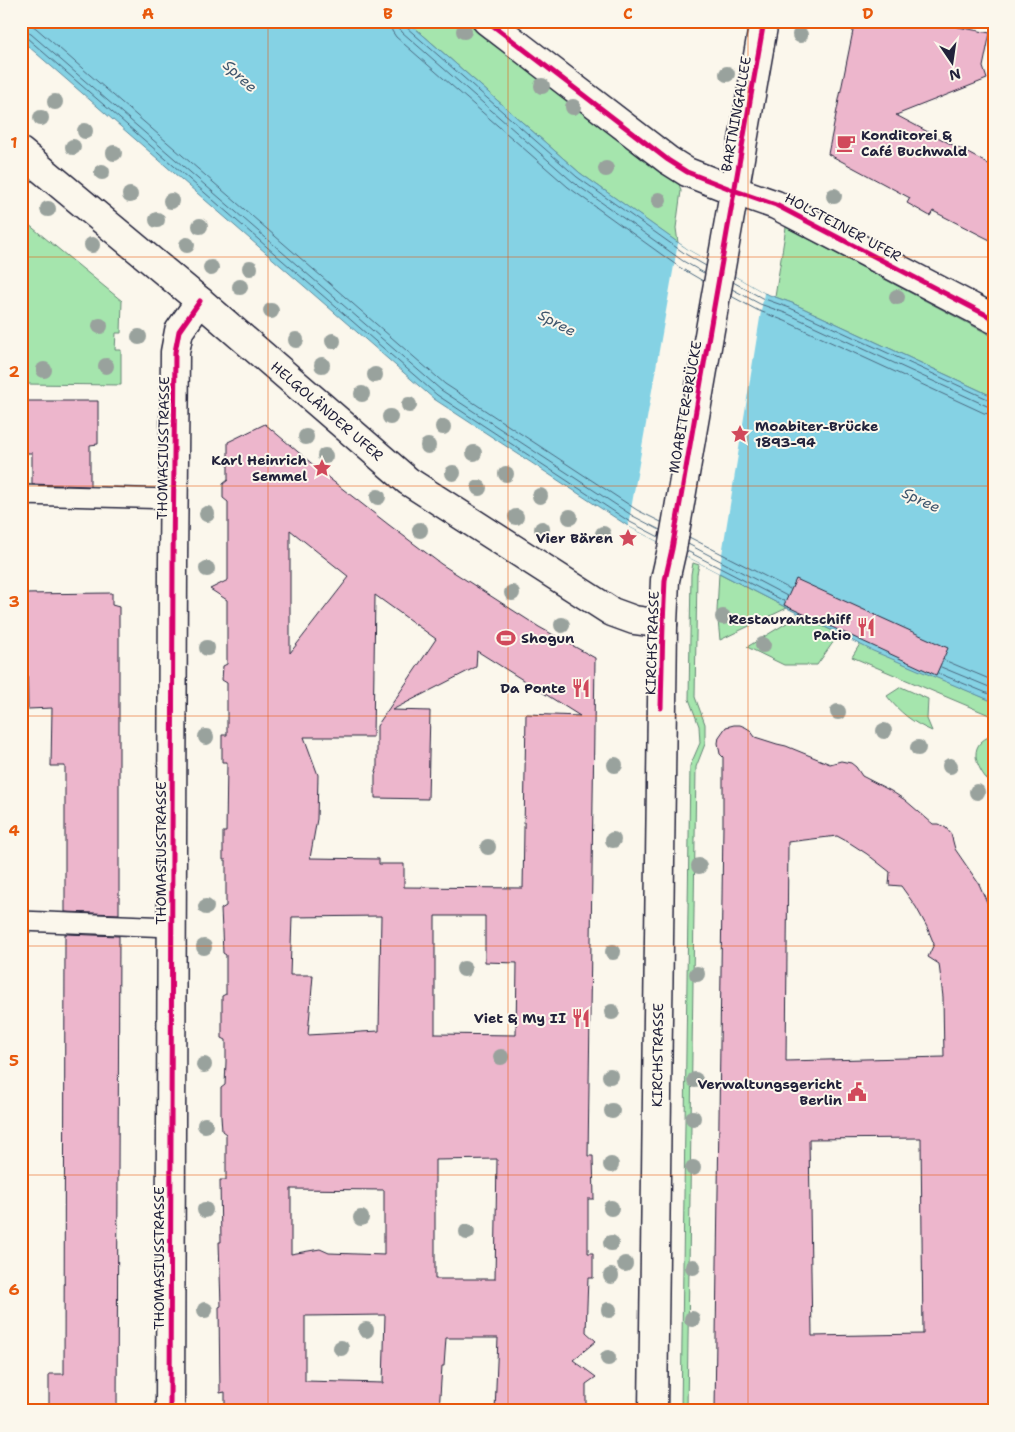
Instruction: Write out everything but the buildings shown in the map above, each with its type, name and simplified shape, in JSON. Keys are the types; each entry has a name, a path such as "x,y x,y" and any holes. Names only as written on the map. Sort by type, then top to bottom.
{"street":[{"name":"HOLSTEINER UFER","path":"487,21 668,160 687,172 776,205 994,319"},
{"name":"BARTNINGALLEE","path":"721,269 733,190 764,21"},
{"name":"HELGOLÄNDER UFER","path":"21,152 200,301 408,481 612,612 634,620 663,624"},
{"name":"MOABITER-BRÜCKE","path":"672,549 721,269"},
{"name":"THOMASIUSSTRASSE","path":"170,1411 175,352 179,331 200,301"},
{"name":"KIRCHSTRASSE","path":"653,1411 663,624 665,580 672,549"}],"lane":[{"path":"21,495 174,498"},
{"path":"21,920 172,927"}],"green space":[{"path":"407,21 475,21 678,180 681,191 676,228 678,243 580,173"},
{"path":"28,224 122,301 121,333 116,333 115,350 121,350 121,385 21,384 21,227 24,229"},
{"path":"786,227 994,337 994,397 792,303 775,297"},
{"path":"693,563 699,565 697,574 695,697 705,724 705,744 696,767 687,1411 681,1411 690,766 700,743 699,726 689,699 691,574"},
{"path":"719,573 787,608 720,640 717,611"},
{"path":"800,615 839,634 817,665 784,665 747,647"},
{"path":"860,644 994,702 994,717 852,657"},
{"path":"901,687 928,699 927,719 932,731 907,716 887,696"},
{"path":"994,735 994,787 979,766 976,759 976,751 984,739"}],"water":[{"name":"Spree","path":"21,21 407,21 580,173 690,251 764,293 792,303 994,397 994,702 873,651 628,526 434,399 21,40"}],"pier":[{"path":"678,243 764,293 719,573 628,526"}],"cycle path":[{"path":"487,21 668,160 687,172 776,205 994,319"},
{"path":"661,708 665,580 764,21"},
{"path":"170,1411 175,352 179,331 200,301"}],"place":[{"name":"Konditorei & Café Buchwald","path":"846,143"},
{"name":"Moabiter-Brücke 1893-94","path":"740,434"},
{"name":"Karl Heinrich Semmel","path":"322,468"},
{"name":"Vier Bären","path":"628,538"},
{"name":"Restaurantschiff Patio","path":"866,627"},
{"name":"Shogun","path":"506,638"},
{"name":"Da Ponte","path":"581,688"},
{"name":"Viet & My II","path":"581,1018"},
{"name":"Verwaltungsgericht Berlin","path":"857,1092"}]}
